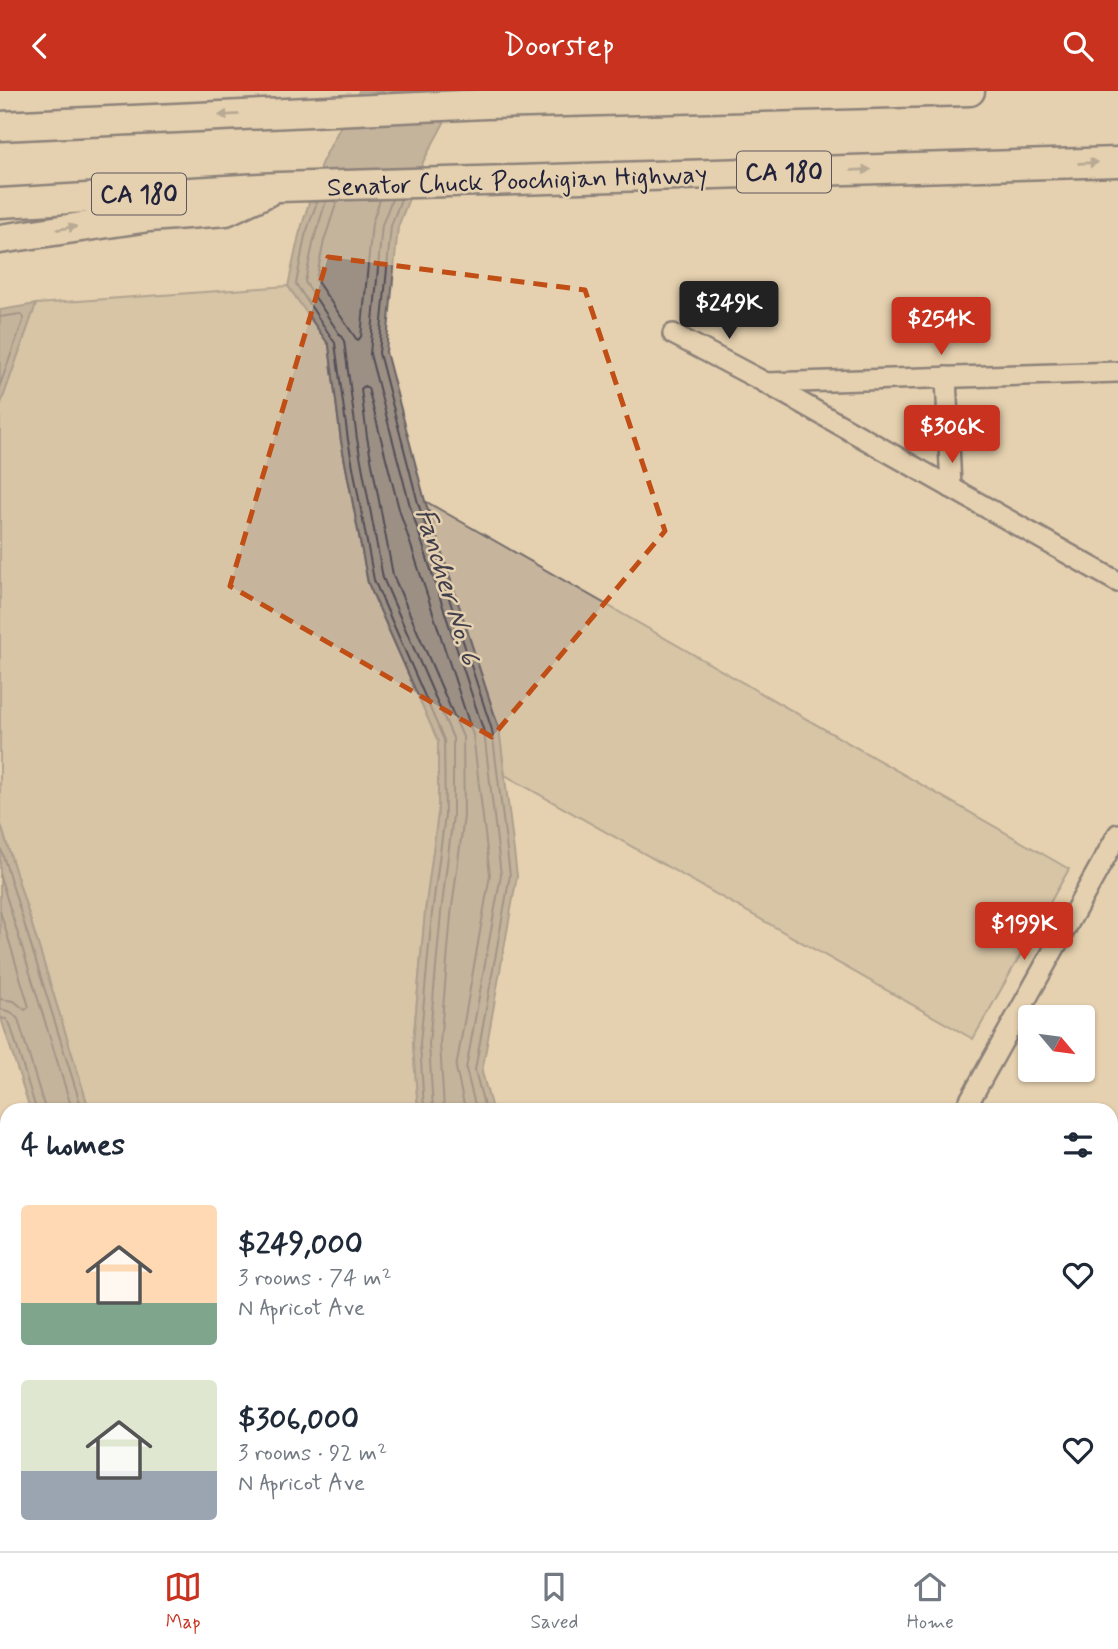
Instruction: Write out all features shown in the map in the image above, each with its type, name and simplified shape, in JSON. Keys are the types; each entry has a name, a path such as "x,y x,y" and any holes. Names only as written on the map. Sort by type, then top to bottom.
{"highway":[{"path":"0,126 486,104 970,91"},
{"name":"Senator Chuck Poochigian Highway","path":"0,203 279,187 1118,162"},
{"path":"0,239 149,217 226,211 279,187"}],"street":[{"path":"673,334 766,383 951,488 1115,573"},
{"path":"766,383 1118,372"},
{"path":"946,377 951,488"},
{"path":"968,1103 1118,834"}],"highlighted area":[{"path":"328,257 585,290 665,531 492,737 230,586"}],"shaded area":[{"path":"288,286 329,345 341,441 368,583 438,741 438,814 425,912 413,1044 418,1103 87,1103 0,822 0,406 36,304"},
{"path":"425,501 1069,869 973,1039 505,775 499,729"}],"water":[{"name":"Fancher No. 6","path":"359,91 461,91 424,160 398,227 386,352 425,501 499,729 517,876 482,1072 490,1103 418,1103 413,1044 425,912 438,814 438,741 368,583 341,441 329,345 288,286 299,235 321,164"},
{"path":"36,304 0,406 0,310"},
{"path":"0,822 87,1103 28,1103 0,1015"}]}
